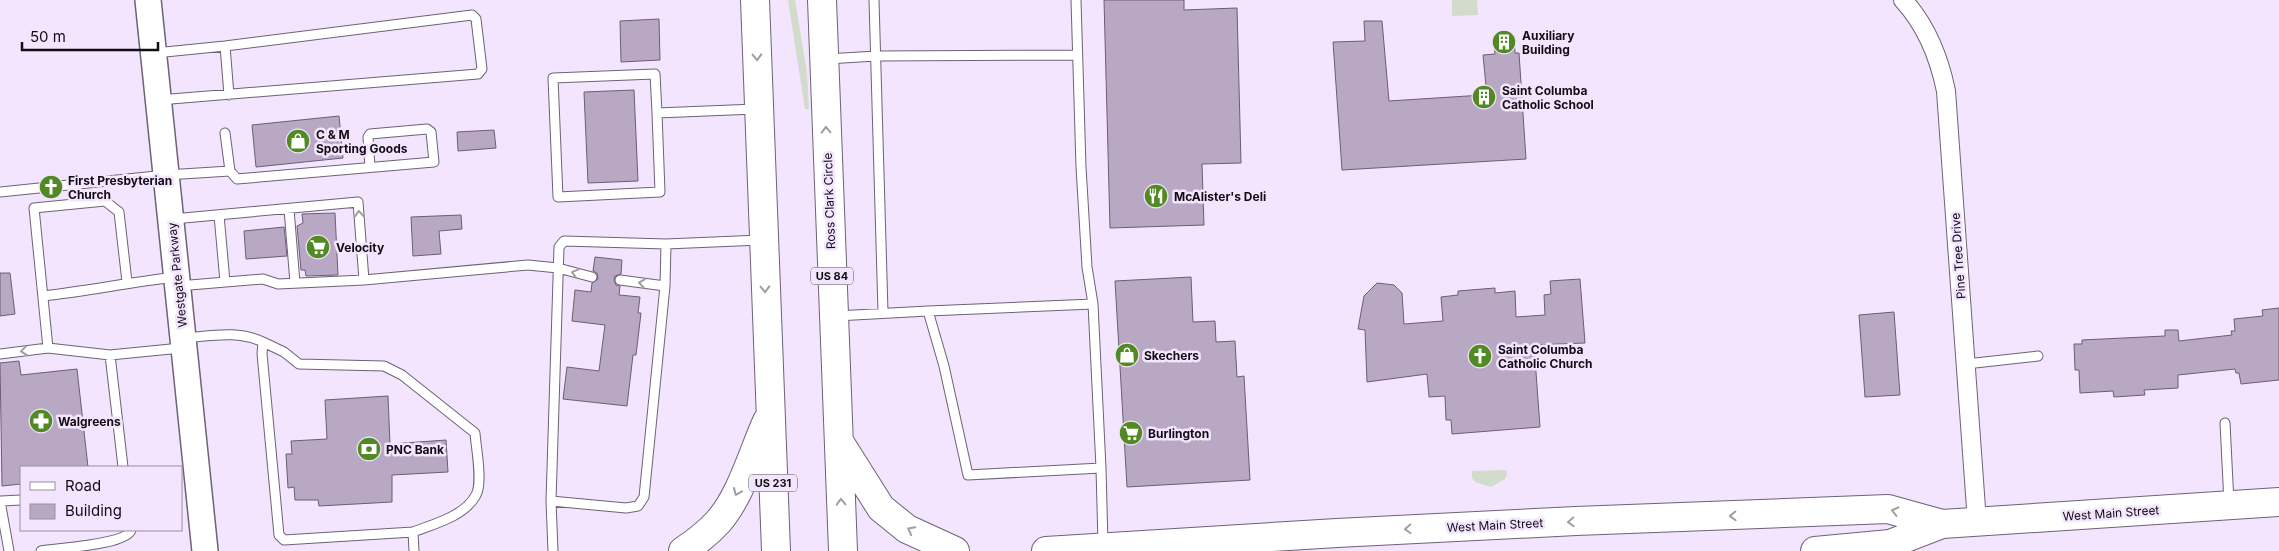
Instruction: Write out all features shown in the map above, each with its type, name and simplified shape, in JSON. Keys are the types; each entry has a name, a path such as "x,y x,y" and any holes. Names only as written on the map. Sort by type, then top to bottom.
{"main road":[{"name":"Westgate Parkway","path":"148,0 205,551"},
{"path":"683,551 698,541 719,521 734,499 769,415 755,0"},
{"name":"Ross Clark Circle","path":"822,0 843,551"},
{"name":"US 231","path":"769,415 776,551"},
{"path":"838,440 881,508 907,529 955,551"},
{"name":"West Main Street","path":"1815,551 1890,544 1942,524 2279,502"},
{"name":"West Main Street","path":"1046,551 1356,532 1888,509 1942,524"}],"street":[{"name":"Pine Tree Drive","path":"1903,0 1928,34 1942,72 1946,91 1977,522"}],"lane":[{"path":"874,0 883,312"},
{"path":"1076,0 1087,267 1093,304 1102,468 1103,547"},
{"path":"154,53 472,15 476,19 482,68 478,74 159,100"},
{"path":"225,46 229,95"},
{"path":"824,59 876,56 1077,55"},
{"path":"655,74 657,113 660,192 558,198 553,78 655,74"},
{"path":"657,113 759,109"},
{"path":"225,133 230,171 237,179 434,162 431,132 427,129 370,134 368,137 370,167"},
{"path":"0,192 166,175 230,171"},
{"path":"48,348 34,208 105,201 119,212 127,282"},
{"path":"171,220 358,202 364,280"},
{"path":"289,209 295,284"},
{"path":"219,215 225,282"},
{"path":"552,551 551,501 558,247 564,240 666,244 764,240"},
{"path":"551,501 626,508 638,506 644,498 665,286 666,244"},
{"path":"43,296 95,290 127,282 225,282 263,279 278,284 295,284 364,280 528,265 558,268 592,277"},
{"path":"620,280 665,286"},
{"path":"833,316 883,312 928,312 1093,304"},
{"path":"928,312 944,366 968,475 1102,468"},
{"path":"0,354 48,348 110,355 234,334 250,336 263,342 284,352 299,364 384,366 402,375 475,433 479,478 477,494 467,506 444,521 413,532 284,540 279,535 262,354 263,342"},
{"path":"110,355 124,466"},
{"path":"1966,364 2038,356"},
{"path":"2225,423 2229,506"},
{"path":"9,551 0,501 20,500"},
{"path":"41,551 114,541 125,538 129,531"},
{"path":"413,532 414,551"}],"green space":[{"path":"788,0 795,0 807,73 809,109 805,109"},
{"path":"1452,0 1477,0 1478,15 1452,16"},
{"path":"1506,470 1505,479 1491,487 1475,482 1472,478 1472,471"}],"building":[{"path":"1104,0 1184,0 1184,10 1237,8 1241,163 1202,164 1204,225 1110,228"},
{"path":"659,19 660,60 621,62 620,21"},
{"name":"Saint Columba Catholic School","path":"1364,21 1382,21 1389,101 1483,95 1482,86 1486,86 1483,55 1495,54 1494,37 1514,36 1515,53 1519,53 1526,159 1342,170 1333,42 1365,41"},
{"path":"634,90 638,181 588,183 584,92"},
{"name":"C & M Sporting Goods","path":"339,116 343,158 256,167 252,125"},
{"path":"494,130 496,148 458,151 457,132"},
{"name":"Velocity","path":"335,213 338,275 306,276 305,270 301,270 297,226 303,223 302,214"},
{"path":"461,215 462,229 439,231 441,254 413,256 411,217"},
{"path":"284,227 287,256 246,259 244,231"},
{"path":"595,257 622,260 621,274 615,276 614,280 616,285 620,286 619,295 640,297 638,313 641,313 636,355 633,355 627,406 563,399 567,367 599,371 605,325 572,321 575,290 591,292 592,283 598,279 597,273 593,271"},
{"path":"0,273 10,273 15,314 0,316"},
{"path":"1191,277 1193,322 1215,321 1216,342 1235,341 1237,377 1244,376 1250,480 1127,487 1115,281"},
{"name":"Saint Columba Catholic Church","path":"1580,279 1585,343 1534,345 1540,427 1452,434 1451,420 1446,420 1445,396 1429,397 1427,374 1367,382 1365,330 1358,329 1364,296 1377,283 1394,285 1402,293 1404,324 1443,321 1441,297 1458,295 1458,291 1495,288 1495,293 1515,291 1516,317 1545,315 1544,295 1551,294 1550,281"},
{"path":"2279,308 2279,380 2241,384 2239,373 2236,373 2235,369 2178,375 2178,388 2144,390 2145,395 2114,397 2113,391 2080,393 2079,370 2075,370 2074,344 2082,344 2082,340 2165,336 2165,330 2178,330 2179,341 2232,335 2231,331 2235,331 2234,319 2263,316 2262,310"},
{"path":"1894,312 1900,395 1865,397 1859,315"},
{"name":"Walgreens","path":"19,361 21,375 77,369 88,466 20,466 20,484 2,486 0,363"},
{"name":"PNC Bank","path":"388,396 390,444 446,440 448,472 392,475 392,502 319,506 318,500 295,500 294,487 288,488 286,454 292,454 291,441 327,439 325,400"}],"place":[{"name":"Auxiliary Building","path":"1504,42"},
{"name":"Saint Columba Catholic School","path":"1484,97"},
{"name":"C & M Sporting Goods","path":"298,141"},
{"name":"First Presbyterian Church","path":"51,187"},
{"name":"McAlister's Deli","path":"1156,196"},
{"name":"Velocity","path":"318,247"},
{"name":"Skechers","path":"1127,355"},
{"name":"Saint Columba Catholic Church","path":"1480,356"},
{"name":"Walgreens","path":"41,421"},
{"name":"Burlington","path":"1131,433"},
{"name":"PNC Bank","path":"369,449"}]}
